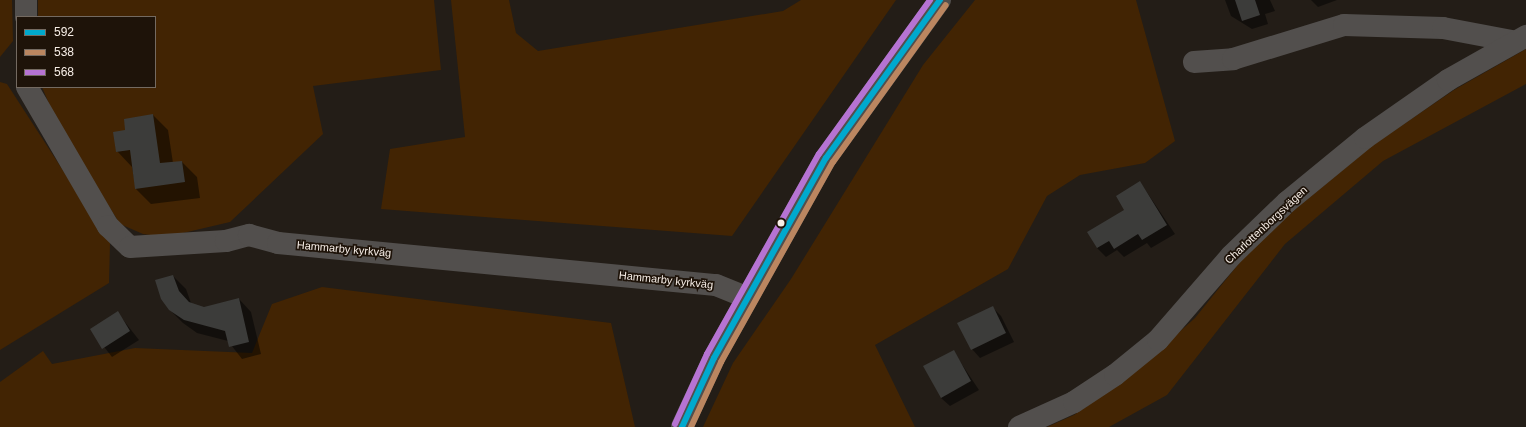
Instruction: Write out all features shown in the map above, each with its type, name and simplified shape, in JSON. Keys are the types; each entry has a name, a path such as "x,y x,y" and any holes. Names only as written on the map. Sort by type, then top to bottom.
{"street":[{"path":"26,0 26,16"},
{"path":"682,427 746,298 826,158 940,0"},
{"path":"1194,62 1233,59 1344,25 1442,28 1519,38"},
{"name":"Charlottenborgsvägen","path":"1019,427 1074,402 1115,375 1158,340 1231,256 1286,202 1365,138 1448,80 1519,38"},
{"name":"Hammarby kyrkväg","path":"28,88 108,226 130,247 226,241 249,235 278,243 716,285 746,298"}],"shaded area":[{"path":"0,0 12,0 13,41 0,57"},
{"path":"38,0 434,0 441,70 313,86 323,134 230,222 166,237 143,234 120,224 58,125 42,88 156,88 156,16 38,16"},
{"path":"451,0 509,0 516,33 538,51 783,11 801,0 896,0 732,236 381,209 390,149 465,137"},
{"path":"975,0 1136,0 1175,141 1145,163 1080,175 1047,196 1008,269 875,345 915,427 703,427 733,363 791,279 923,65"},
{"path":"1526,49 1526,84 1383,161 1285,244 1167,395 1109,427 1047,427 1074,415 1130,376 1195,318 1257,241 1373,145 1454,90"},
{"path":"0,82 7,84 110,243 109,283 0,350"},
{"path":"322,287 611,323 635,427 0,427 0,382 43,351 52,364 135,348 252,353 272,304"}],"building":[{"path":"1235,0 1255,0 1260,15 1242,21"},
{"path":"153,114 160,163 182,161 185,182 135,189 130,150 116,152 113,132 125,130 124,119"},
{"path":"1140,181 1167,225 1142,240 1138,234 1114,249 1109,241 1097,248 1087,232 1124,210 1116,196"},
{"path":"173,275 179,291 189,302 204,307 239,298 249,342 229,347 225,331 184,320 169,310 161,299 155,280"},
{"path":"993,306 1006,333 971,350 957,323"},
{"path":"118,311 130,331 102,349 90,329"},
{"path":"954,350 971,381 941,398 923,366"}],"transit line":[{"name":"568","path":"675,424 707,354 819,154 930,0"},
{"name":"592","path":"682,427 714,358 826,158 940,0"},
{"name":"538","path":"691,427 721,362 833,162 946,5"}]}
